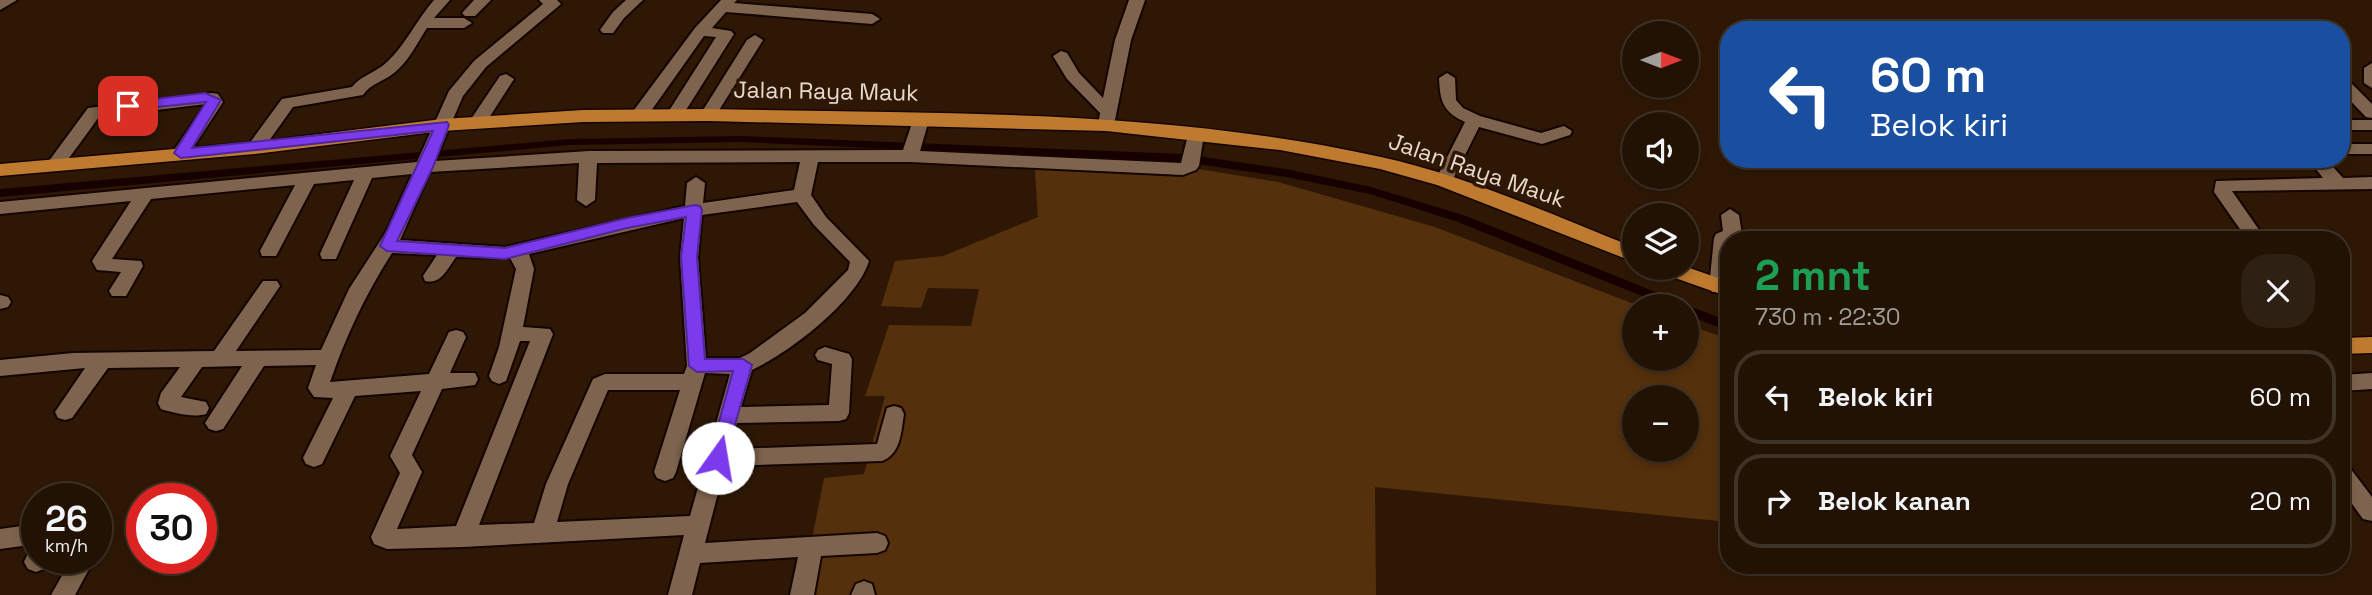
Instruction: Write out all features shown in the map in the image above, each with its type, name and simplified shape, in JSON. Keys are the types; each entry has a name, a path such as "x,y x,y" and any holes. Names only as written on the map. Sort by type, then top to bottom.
{"main road":[{"name":"Jalan Raya Mauk","path":"0,170 255,148 441,129 477,122 640,114 920,123 1107,118 1196,138 1280,144 1353,157 1444,181 1622,250"},
{"path":"1699,280 1720,288"},
{"path":"2350,345 2372,345"}],"street":[{"path":"0,5 9,0"},
{"path":"255,148 285,105 357,91 363,82 375,79 396,67 422,23 442,0"},
{"path":"422,23 467,18 483,0"},
{"path":"468,379 321,391 318,388 359,289 387,246 464,82 480,64 553,4 547,0"},
{"path":"608,30 618,15 635,0"},
{"path":"839,17 851,0"},
{"path":"1107,118 1123,40 1137,0"},
{"path":"640,114 701,31 725,4 777,6 839,17 872,19"},
{"path":"675,114 726,34 701,31"},
{"path":"708,115 755,40"},
{"path":"1060,56 1107,118"},
{"path":"2372,68 2372,83"},
{"path":"1447,78 1448,101 1457,112 1474,120 1546,139 1564,131"},
{"path":"316,98 329,79"},
{"path":"477,122 506,79"},
{"path":"2350,91 2372,113"},
{"path":"55,165 91,114 98,110 212,98 215,102 181,153"},
{"path":"1444,181 1474,120"},
{"path":"911,153 920,123"},
{"path":"2350,125 2372,124"},
{"path":"0,208 366,173 427,164 589,157 810,157 911,153 1183,169 1188,168 1191,163 1196,138"},
{"path":"586,200 585,175 589,157"},
{"path":"542,533 557,484 600,385 605,382 695,374 743,365 770,351 831,302 859,272 860,261 820,221 802,195 810,157"},
{"path":"2324,168 2338,183"},
{"path":"329,254 366,173"},
{"path":"269,251 308,177"},
{"path":"665,472 695,374 689,257 696,183"},
{"path":"2251,231 2223,192 2222,185 2372,184"},
{"path":"119,290 134,265 104,265 101,261 146,193"},
{"path":"387,246 516,252 627,223 802,195"},
{"path":"1730,215 1732,231"},
{"path":"432,276 452,249"},
{"path":"499,376 525,269 523,260 516,252"},
{"path":"220,358 270,286"},
{"path":"463,537 543,334 511,334"},
{"path":"456,337 401,456 411,472 382,537 463,537 696,525"},
{"path":"728,415 839,412 842,359 825,355"},
{"path":"0,368 102,361 329,356"},
{"path":"216,423 259,357"},
{"path":"197,358 168,399 168,403 199,408"},
{"path":"65,412 102,361"},
{"path":"680,595 696,525 718,458 743,365"},
{"path":"2350,382 2372,381"},
{"path":"314,458 348,388"},
{"path":"718,458 882,452 886,449 894,414"},
{"path":"2350,485 2371,513"},
{"path":"0,539 21,536"},
{"path":"691,554 877,543"},
{"path":"802,595 812,545"},
{"path":"63,595 75,574"}],"shaded area":[{"path":"1034,157 1187,167 1278,182 1435,227 1622,299 1622,371 1699,371 1699,329 1720,336 1720,521 1375,487 1376,595 801,595 824,478 864,474 885,396 865,396 889,325 971,326 979,289 928,288 921,308 881,306 895,261 943,256 1038,217"}],"waterway":[{"path":"0,193 570,142 741,139 1183,158 1286,173 1371,191 1462,219 1649,294"},
{"path":"1699,315 1720,323"}],"route":[{"path":"128,106 212,98 215,102 181,153 255,148 442,125 426,167 387,246 516,252 627,223 695,210 689,257 697,366 743,365 718,458"}]}
